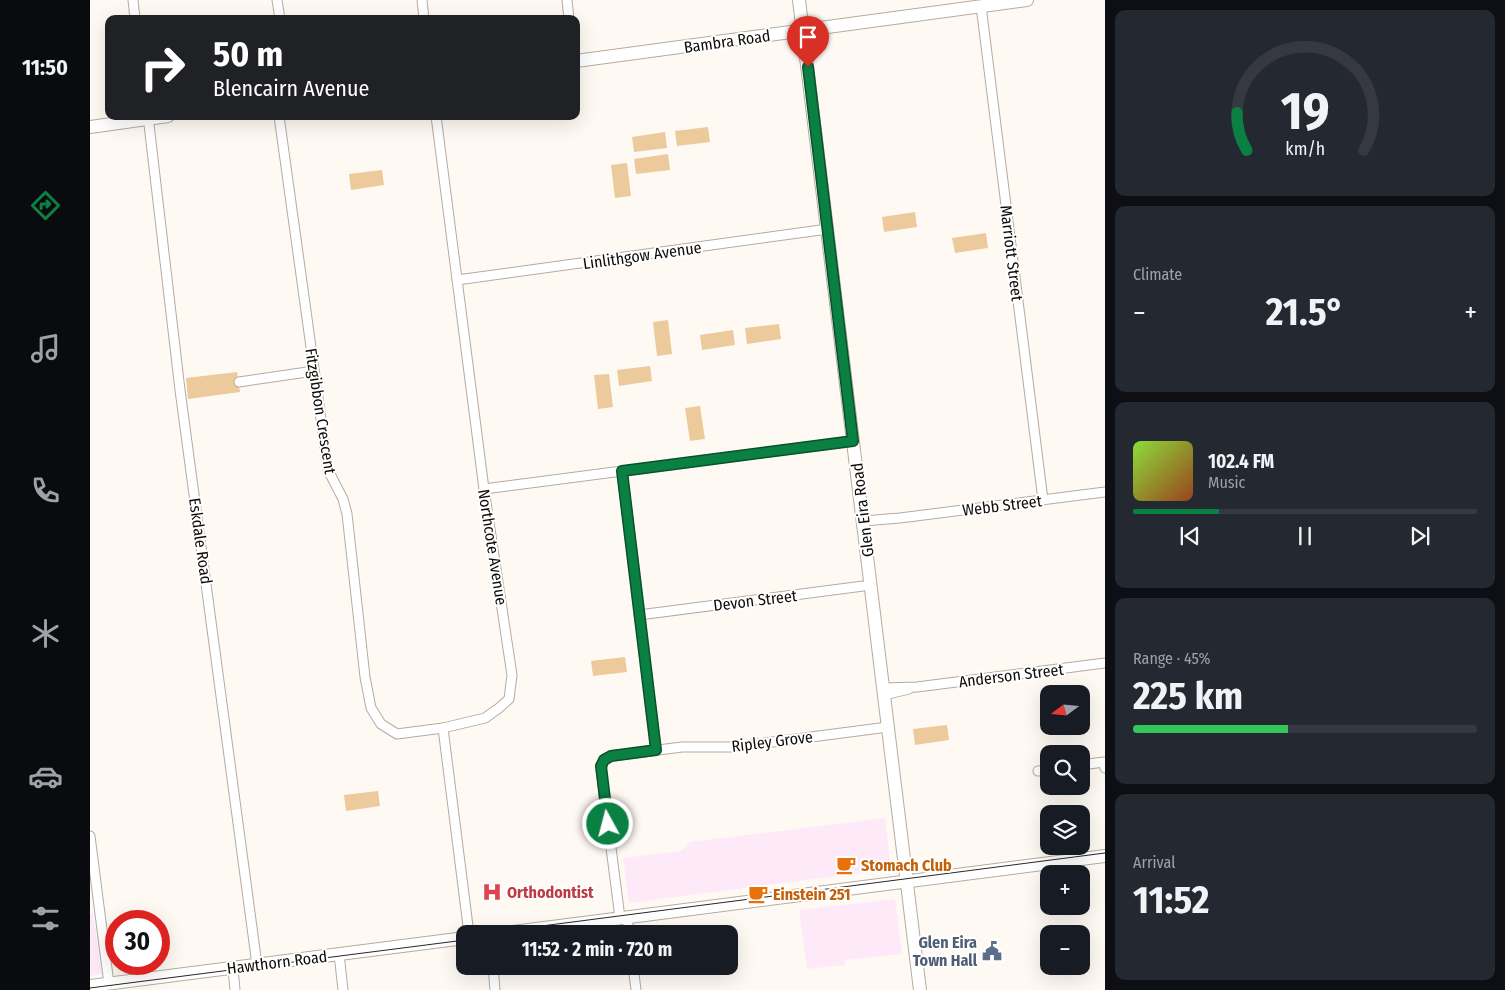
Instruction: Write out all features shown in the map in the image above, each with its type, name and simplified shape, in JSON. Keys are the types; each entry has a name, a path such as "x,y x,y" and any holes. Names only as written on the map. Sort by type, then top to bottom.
{"main road":[{"name":"Glen Eira Road","path":"799,0 920,990"},
{"name":"Bambra Road","path":"580,60 1027,0"},
{"path":"90,127 135,120"},
{"path":"569,925 1105,856"},
{"name":"Hawthorn Road","path":"90,986 115,985 456,939"}],"street":[{"path":"133,0 135,15"},
{"path":"277,0 279,15"},
{"path":"422,0 424,15"},
{"path":"567,0 569,15"},
{"name":"Marriott Street","path":"982,6 1043,500"},
{"name":"Eskdale Road","path":"148,120 180,390 258,965"},
{"name":"Fitzgibbon Crescent","path":"280,120 328,470 343,499 347,514 365,677 372,708 381,724 397,734 443,728"},
{"name":"Northcote Avenue","path":"437,120 484,489 512,675 509,699 499,708 485,718 443,728"},
{"name":"Linlithgow Avenue","path":"457,280 828,229"},
{"path":"239,382 314,372"},
{"path":"484,489 853,441"},
{"path":"622,471 656,750"},
{"name":"Webb Street","path":"863,524 1105,492"},
{"name":"Devon Street","path":"639,614 871,586"},
{"name":"Anderson Street","path":"884,692 1105,663"},
{"name":"Ripley Grove","path":"624,918 601,766 604,760 611,756 656,750 682,747 734,746 888,727"},
{"path":"443,728 468,925"},
{"path":"1090,764 1104,762 1105,768"},
{"path":"90,836 115,985"},
{"path":"624,918 626,925"},
{"path":"338,954 342,990"},
{"path":"233,968 235,990"},
{"path":"494,975 496,990"},
{"path":"634,975 636,990"}],"shaded area":[{"path":"708,127 710,142 677,146 675,131"},
{"path":"665,132 667,148 634,152 632,137"},
{"path":"668,154 670,170 636,174 634,159"},
{"path":"627,163 631,196 615,198 611,165"},
{"path":"382,170 384,185 351,190 349,174"},
{"path":"915,212 917,227 884,232 882,217"},
{"path":"986,233 988,248 955,253 952,238"},
{"path":"668,320 672,354 657,356 653,322"},
{"path":"779,324 781,339 747,344 745,328"},
{"path":"733,330 735,345 702,350 700,335"},
{"path":"650,366 652,381 619,386 617,370"},
{"path":"237,372 240,392 188,399 186,378"},
{"path":"609,374 613,407 598,409 594,375"},
{"path":"700,406 705,439 690,441 685,408"},
{"path":"625,657 627,672 593,676 591,661"},
{"path":"947,725 949,740 915,745 913,729"},
{"path":"378,791 380,806 346,811 344,795"},
{"path":"885,818 891,869 629,903 623,858 681,851 690,842"},
{"path":"895,899 902,954 845,960 845,965 807,969 799,910"},
{"path":"90,913 93,913 102,974 90,976"}],"tram line":[{"path":"549,925 1105,853"},
{"path":"90,988 456,941"}],"place":[{"name":"Stomach Club","path":"846,865"},
{"name":"Orthodontist","path":"492,892"},
{"name":"Einstein 251","path":"758,894"},
{"name":"Glen Eira Town Hall","path":"992,951"}],"route":[{"path":"608,824 602,763 611,756 656,750 622,471 853,441 808,67"}]}
